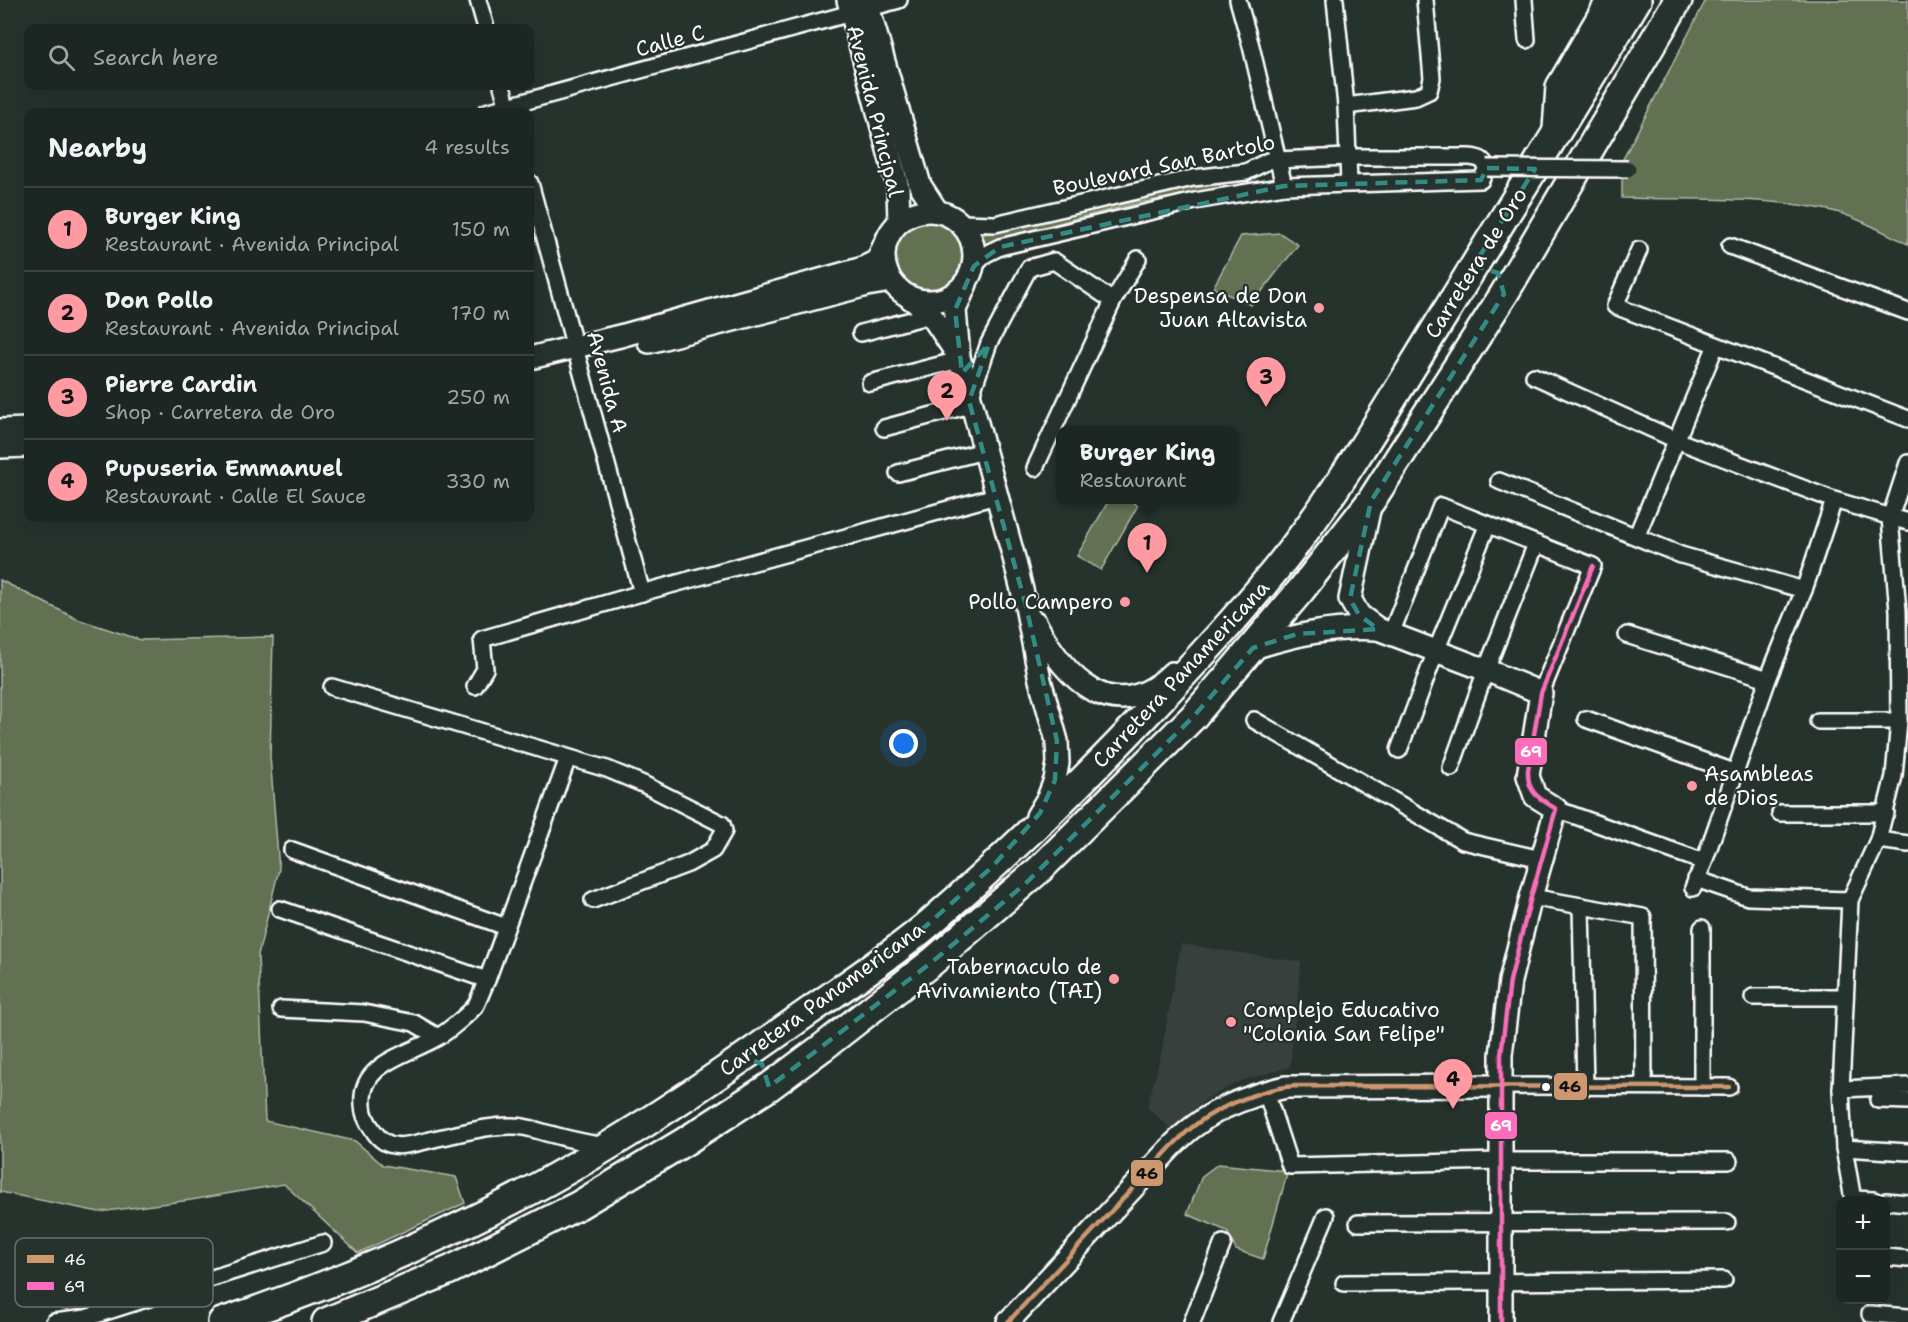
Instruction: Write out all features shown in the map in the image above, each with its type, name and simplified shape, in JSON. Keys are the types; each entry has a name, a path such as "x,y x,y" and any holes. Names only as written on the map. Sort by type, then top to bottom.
{"highway":[{"name":"Carretera de Oro","path":"1310,523 1360,450 1637,0"},
{"name":"Carretera de Oro","path":"1371,501 1504,294 1678,0"},
{"path":"1556,135 1560,87 1609,2"},
{"path":"1506,213 1512,230 1528,237 1539,234 1550,217"},
{"path":"1470,272 1484,267 1492,269 1498,273 1503,282 1504,294"},
{"name":"Carretera Panamericana","path":"326,1322 450,1270 579,1205 684,1142 769,1087 932,962 1025,884 1193,717 1253,648 1371,501"},
{"name":"Carretera Panamericana","path":"222,1322 292,1298 421,1244 491,1211 607,1147 744,1057 926,926 993,866 1120,742 1193,665 1273,573 1310,523"},
{"path":"797,1019 798,1036 804,1043 823,1047"},
{"path":"744,1057 757,1060 762,1064 769,1078 769,1087"}],"main road":[{"name":"Avenida Principal","path":"858,5 920,184 937,211"},
{"name":"Avenida Principal","path":"858,5 898,187 899,222"},
{"path":"534,371 624,335 863,268 877,261 886,241 899,222 910,215 923,211 937,211 949,215 960,223 968,232 973,244 970,275 955,310 960,363 1026,606 1040,680 1057,741 1058,763 1055,780 1040,813 993,866"},
{"path":"886,241 884,262 891,281 931,315 960,363"},
{"path":"908,296 929,302 941,300 959,291 970,275"},
{"path":"534,358 577,353 891,281"},
{"path":"0,430 24,429"},
{"path":"0,447 24,446"},
{"path":"1371,501 1350,600 1359,615 1385,632"},
{"path":"1026,606 1052,651 1077,681 1100,693 1125,697 1141,694 1158,686 1273,573"},
{"path":"1253,648 1297,634 1355,627 1385,632 1541,693 1528,776 1535,796 1556,809 1510,981 1501,1055 1501,1322"},
{"path":"1008,1322 1164,1154 1197,1124 1224,1108 1266,1092 1295,1086 1501,1086"}],"street":[{"path":"478,0 485,24"},
{"name":"Calle C","path":"516,108 858,5 899,0"},
{"path":"1238,0 1284,186"},
{"path":"1335,0 1346,106 1349,183"},
{"path":"1346,106 1416,97 1429,91 1432,78 1425,0"},
{"path":"1524,0 1527,40"},
{"path":"503,90 508,108"},
{"name":"Boulevard San Bartolo","path":"960,223 990,225 1193,178 1246,172 1268,161 1276,160 1348,157 1469,157 1480,158 1485,162 1487,168 1482,180 1284,186 1229,194 1000,247 986,254 970,275"},
{"path":"1487,168 1628,170"},
{"path":"1227,173 1229,194"},
{"name":"Avenida A","path":"534,197 642,593"},
{"path":"1730,246 1908,312"},
{"path":"1639,250 1615,306 1908,419"},
{"path":"1035,468 1113,301 1138,259"},
{"path":"884,428 970,403 989,343 1029,268 1054,261 1113,301"},
{"path":"861,333 931,315"},
{"path":"870,383 960,363 989,343"},
{"path":"1637,536 1716,345"},
{"path":"1534,376 1676,440 1834,500 1908,522"},
{"path":"898,473 984,451"},
{"path":"1852,1196 1844,1148 1841,1089 1850,900 1878,840 1901,777 1899,721 1903,612 1890,518 1908,462"},
{"path":"1498,481 1681,555 1804,590"},
{"path":"476,686 486,669 482,639 996,496"},
{"path":"1834,500 1804,590 1768,679 1695,884 1748,897 1850,900"},
{"path":"1385,632 1441,506 1488,524 1593,566 1541,693"},
{"path":"1399,750 1436,651 1488,524"},
{"path":"1451,768 1486,670 1536,544"},
{"path":"1627,635 1768,679"},
{"path":"332,687 607,769 644,784 724,827 722,836 713,850 688,864 593,900"},
{"path":"1586,719 1734,772"},
{"path":"1254,720 1463,841 1541,859"},
{"path":"1818,721 1899,721"},
{"path":"568,758 487,980 475,1006 438,1037 398,1056 374,1071 366,1082 362,1094 363,1108 366,1120 377,1137 385,1143 396,1146 413,1146 430,1140 498,1126 518,1126 607,1147"},
{"path":"1556,809 1704,862"},
{"path":"1780,813 1886,813"},
{"path":"1878,840 1908,844"},
{"path":"292,850 506,927"},
{"path":"1531,897 1643,917 1644,1086"},
{"path":"1581,906 1585,1086"},
{"path":"280,909 487,980"},
{"path":"1702,928 1702,1087"},
{"path":"1753,997 1845,997"},
{"path":"280,1009 364,1013 414,1023 438,1037"},
{"path":"1501,1086 1729,1087"},
{"path":"1841,1089 1908,1086"},
{"path":"1266,1092 1290,1166 1500,1161 1729,1161"},
{"path":"1878,1100 1908,1101"},
{"path":"1844,1148 1908,1152"},
{"path":"1890,1201 1908,1203"},
{"path":"1281,1322 1326,1216"},
{"path":"1358,1223 1727,1222"},
{"path":"213,1278 323,1243"},
{"path":"1192,1322 1223,1243"},
{"path":"1890,1257 1908,1259"},
{"path":"1344,1283 1724,1280"},
{"path":"54,1322 86,1318 121,1307"},
{"path":"1870,1312 1908,1317"}],"highlighted area":[{"path":"1487,168 1535,169 1474,265 1498,273 1504,294 1371,501 1350,599 1359,615 1378,629 1297,634 1253,648 1193,717 1025,884 932,962 769,1087 762,1064 744,1057 926,926 993,866 1040,813 1055,780 1057,741 1026,606 969,401 989,344 962,373 955,310 974,266 1000,247 1284,186 1469,181 1481,180"}],"shaded area":[{"name":"Complejo Educativo \"Colonia San Felipe\"","path":"1181,944 1301,962 1290,1067 1241,1081 1206,1099 1175,1133 1147,1107 1161,1055"}],"green space":[{"path":"1706,0 1908,0 1908,244 1849,216 1828,210 1777,202 1622,198 1622,161"},
{"path":"1213,182 1220,183 1220,189 1142,202 990,243 985,244 981,239 982,235 987,233 1140,194"},
{"path":"928,222 941,225 952,232 959,243 962,256 959,269 952,280 941,287 928,290 915,287 904,280 897,269 894,256 897,243 904,232 915,225"},
{"path":"1280,233 1298,245 1251,305 1213,288 1241,236"},
{"path":"1107,504 1138,505 1101,570 1077,556"},
{"path":"0,580 77,619 141,640 273,637 270,756 279,869 258,955 265,1121 355,1141 383,1165 456,1177 465,1203 358,1253 284,1184 191,1200 99,1212 0,1192"},
{"path":"1218,1164 1288,1171 1263,1259 1236,1250 1227,1231 1187,1214 1202,1176"}],"transit line":[{"name":"69","path":"1501,1322 1501,1055 1510,981 1556,809 1539,798 1532,790 1528,770 1541,693 1593,566"},
{"name":"46","path":"1008,1322 1186,1132 1217,1111 1257,1094 1295,1086 1729,1087"}],"place":[{"name":"Despensa de Don Juan Altavista","path":"1319,308"},
{"name":"Pierre Cardin","path":"1266,407"},
{"name":"Don Pollo","path":"947,421"},
{"name":"Burger King","path":"1147,573"},
{"name":"Pollo Campero","path":"1125,602"},
{"name":"Asambleas de Dios","path":"1692,786"},
{"name":"Tabernaculo de Avivamiento (TAI)","path":"1114,979"},
{"name":"Complejo Educativo \"Colonia San Felipe\"","path":"1231,1022"},
{"name":"Pupuseria Emmanuel","path":"1453,1109"}]}
